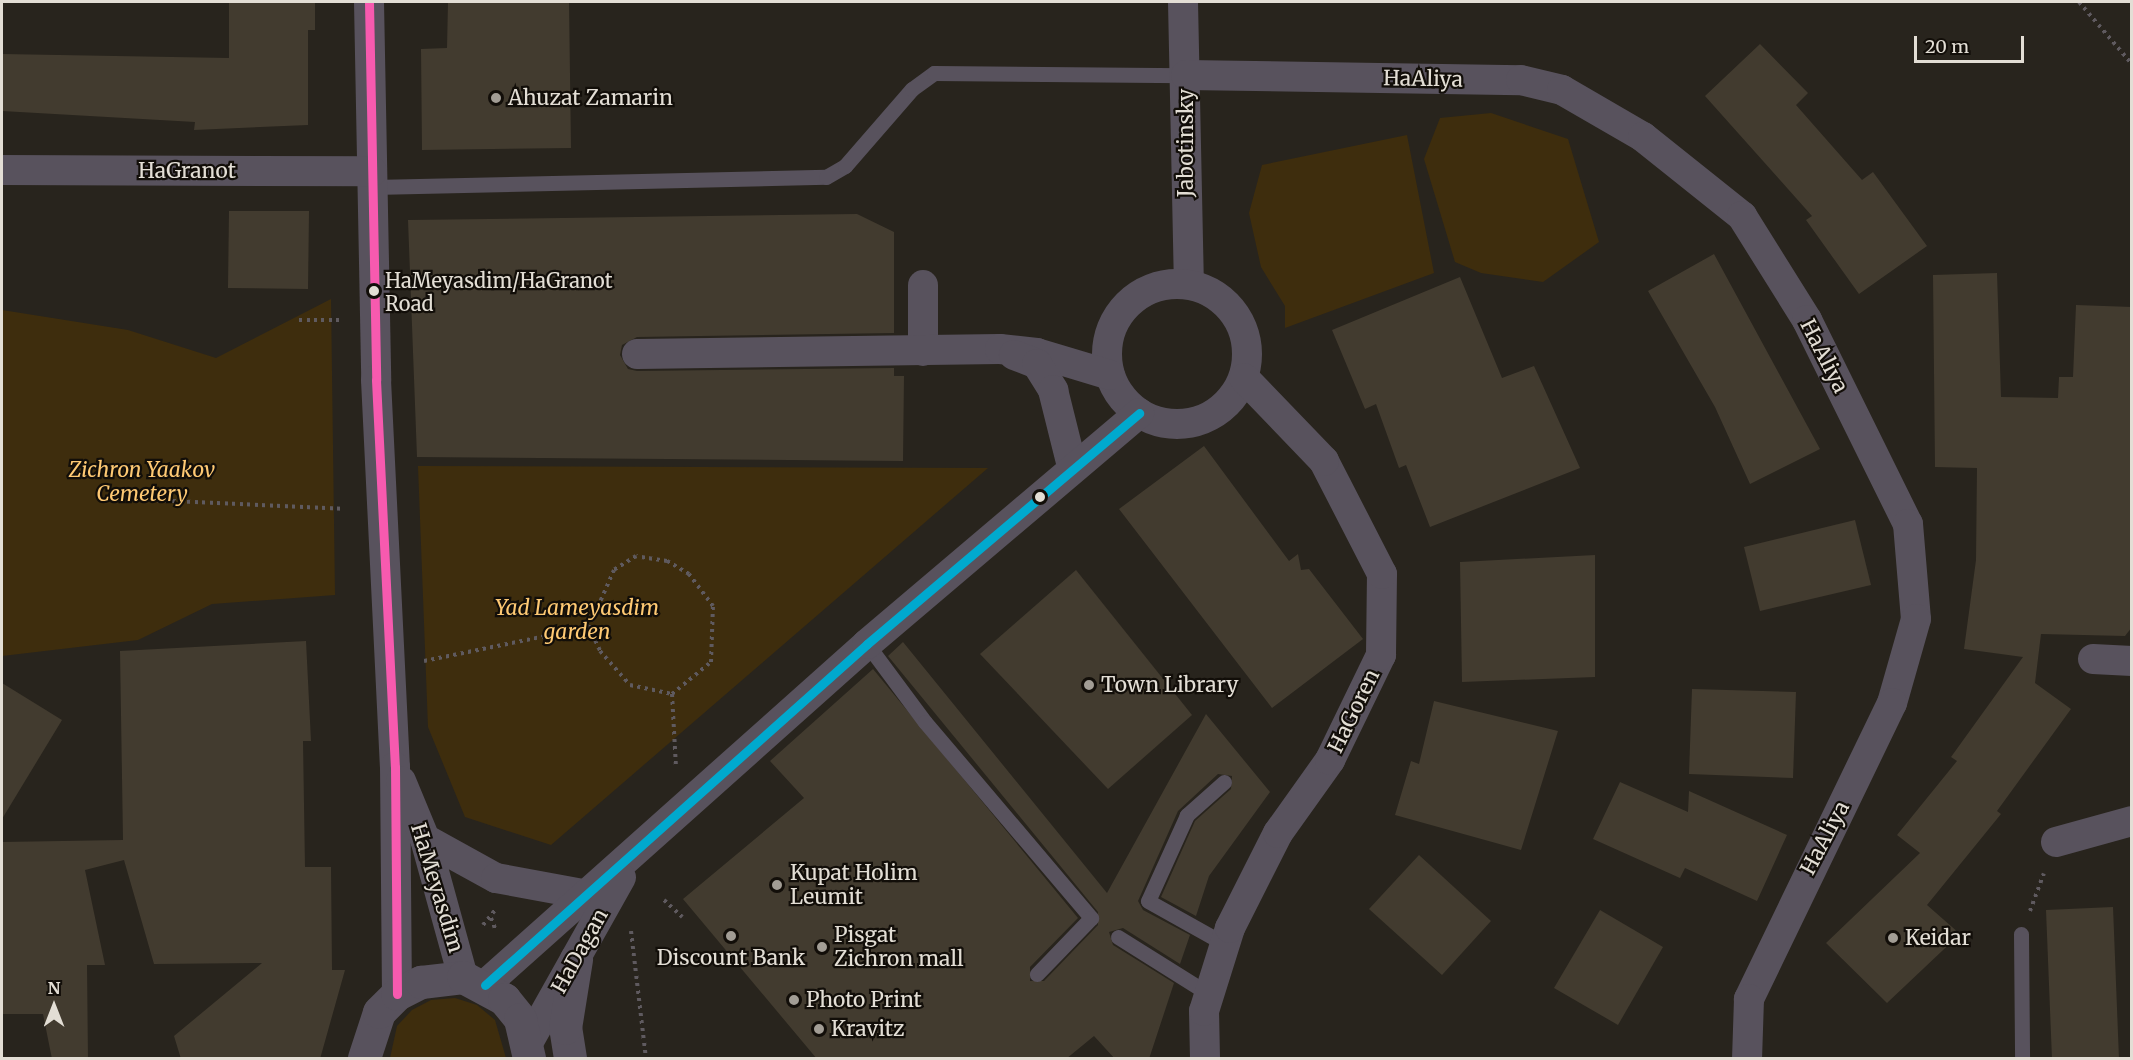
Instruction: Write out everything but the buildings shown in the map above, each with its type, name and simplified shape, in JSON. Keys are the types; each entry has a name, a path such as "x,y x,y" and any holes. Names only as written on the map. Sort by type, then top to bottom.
{"street":[{"name":"HaMeyasdim","path":"369,2 372,179 395,767 397,994"},
{"name":"Jabotinsky","path":"1183,2 1189,284"},
{"name":"HaAliya","path":"1186,75 1521,80 1562,90 1643,137 1742,216 1807,320 1908,524 1916,619 1892,703 1749,999 1747,1059"},
{"name":"HaGranot","path":"2,170 372,179"},
{"path":"1169,283 1189,284 1226,302 1239,318 1248,358 1244,378 1234,397 1200,421 1159,422 1139,414 1121,397 1110,375 1109,335 1131,300 1169,283"},
{"path":"923,285 923,351"},
{"path":"637,354 1000,349 1037,353 1110,375"},
{"path":"1000,349 1037,364 1062,417 1072,466"},
{"name":"HaGoren","path":"1205,1059 1204,1011 1225,944 1278,833 1330,760 1381,655 1382,574 1324,461 1244,378"},
{"name":"HaDagan","path":"474,981 589,895 631,858 679,808 1072,466 1139,414"},
{"path":"2092,659 2132,661"},
{"name":"HaMeyasdim","path":"395,767 425,839 474,981"},
{"path":"2056,842 2132,821"},
{"path":"425,839 496,878 589,895"},
{"name":"HaDagan","path":"529,1051 631,858"},
{"path":"570,1059 565,1028 576,959"},
{"path":"364,1059 379,1012 397,994 421,982 474,981 520,1019 529,1051"}],"lane":[{"path":"372,179 826,177 845,166 912,89 934,74 1186,75"},
{"path":"867,644 925,722 1091,918 1037,974"},
{"path":"1224,782 1187,815 1148,901 1225,944"},
{"path":"2021,934 2022,1059"},
{"path":"1118,938 1209,994"}],"path":[{"path":"2079,2 2132,64"},
{"path":"299,320 348,320"},
{"path":"105,498 343,509"},
{"path":"636,556 667,561 689,574 713,606 711,662 672,694 630,685 600,651 589,627 614,570 636,556"},
{"path":"417,662 589,627"},
{"path":"672,694 677,775"},
{"path":"2021,934 2056,842"},
{"path":"664,900 682,917"},
{"path":"490,918 497,933"},
{"path":"630,925 646,1059"}],"green space":[{"path":"1491,113 1568,139 1599,242 1543,282 1481,273 1455,262 1424,159 1440,118"},
{"path":"1407,135 1434,273 1285,328 1285,306 1261,267 1249,213 1262,165"},
{"name":"Zichron Yaakov Cemetery","path":"331,299 335,595 212,604 138,640 2,656 2,310 128,330 216,358"},
{"name":"Yad Lameyasdim garden","path":"418,466 988,468 551,845 465,817 428,727"},
{"path":"455,998 477,1005 495,1020 506,1058 390,1058 397,1026 412,1010 431,1000"}],"transit line":[{"path":"369,2 376,380 395,767 397,994"},
{"path":"485,985 867,644 1139,413"}],"place":[{"name":"Ahuzat Zamarin","path":"496,98"},
{"name":"HaMeyasdim/HaGranot Road","path":"374,291"},
{"name":"Town Library","path":"1089,685"},
{"name":"Kupat Holim Leumit","path":"777,885"},
{"name":"Discount Bank","path":"731,936"},
{"name":"Keidar","path":"1893,938"},
{"name":"Pisgat Zichron mall","path":"822,947"},
{"name":"Photo Print","path":"794,1000"},
{"name":"Kravitz","path":"819,1029"}]}
